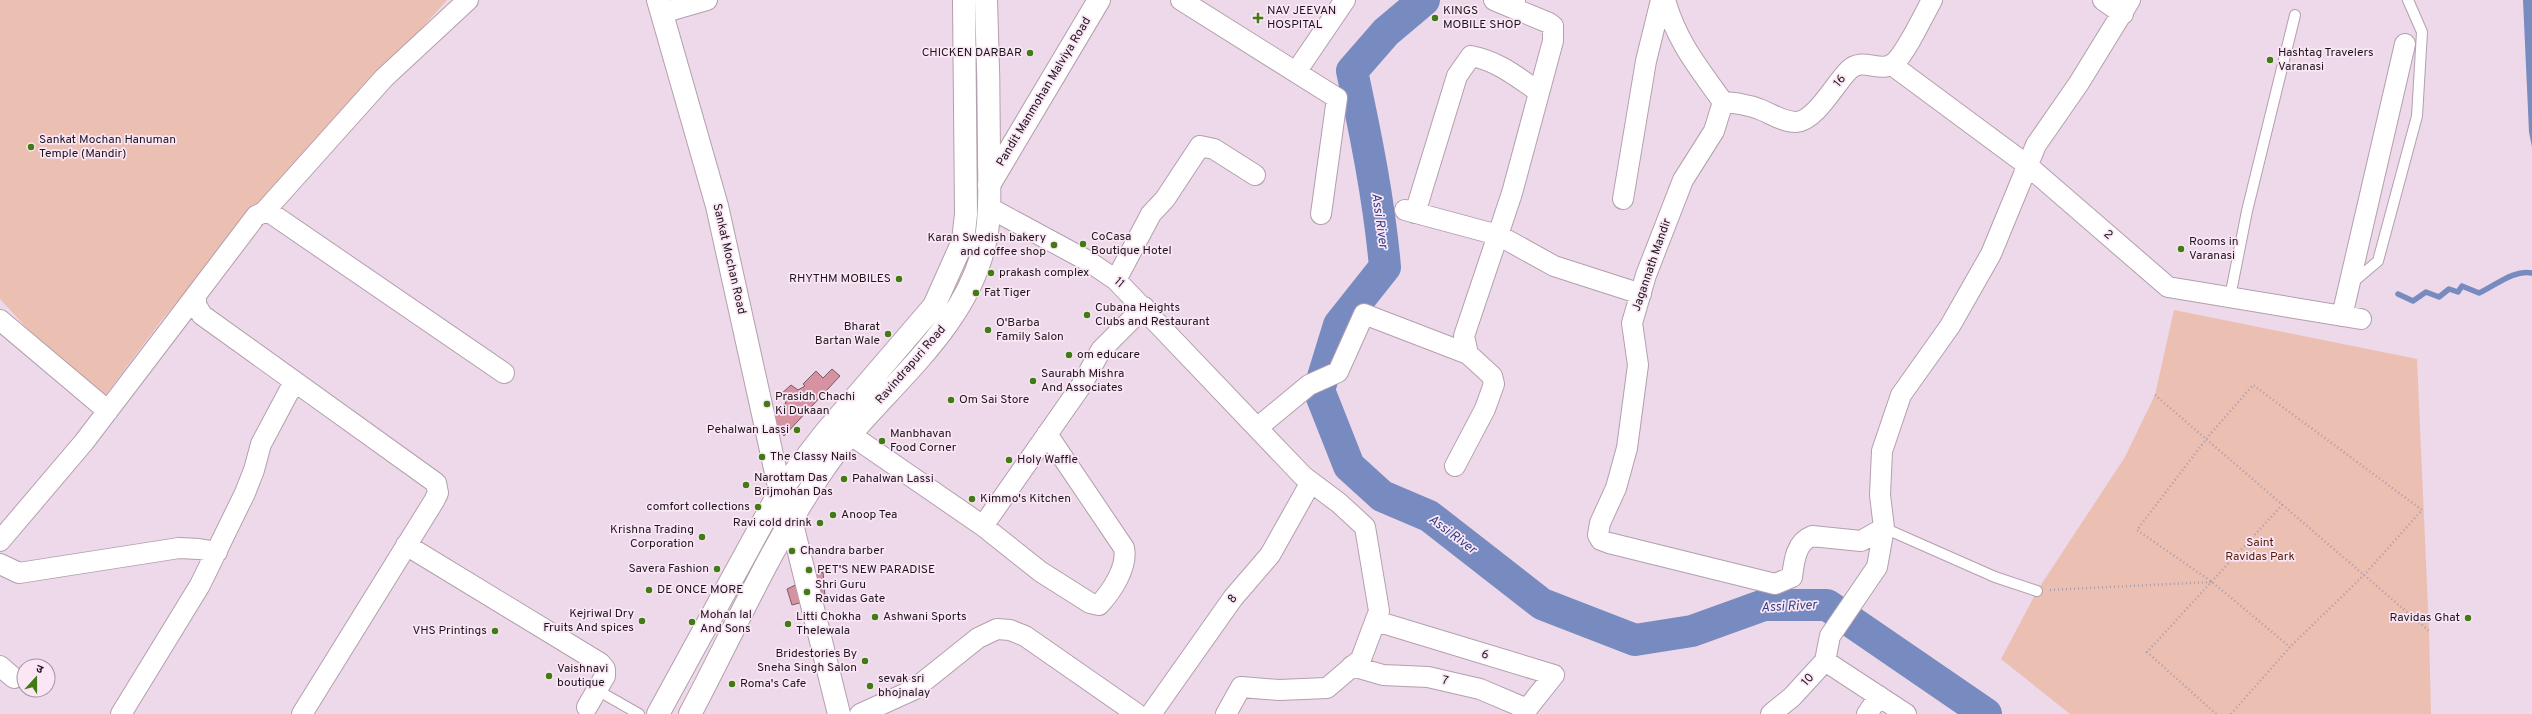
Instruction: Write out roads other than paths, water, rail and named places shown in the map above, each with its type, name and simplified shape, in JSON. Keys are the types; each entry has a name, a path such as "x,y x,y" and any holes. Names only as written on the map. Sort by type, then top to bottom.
{"main road":[{"name":"Ravindrapuri Road","path":"658,714 780,491 829,428 934,306 963,241 966,214 964,0"},
{"name":"Ravindrapuri Road","path":"792,520 821,472 850,434 937,337 963,300 976,271 986,238 989,185 986,0"},
{"name":"Pandit Manmohan Malviya Road","path":"989,185 1100,0"},
{"name":"Sankat Mochan Road","path":"660,7 717,206 780,491 792,520 839,714"},
{"path":"690,714 792,520"}],"street":[{"path":"0,541 108,411 256,216 264,212 384,78 468,0"},
{"path":"660,7 707,0"},
{"path":"1181,0 1337,98 1321,214"},
{"path":"1296,72 1345,0"},
{"path":"1468,354 1464,336 1512,193 1553,41 1553,26 1514,4 1494,0"},
{"path":"1623,198 1646,61 1661,0"},
{"path":"1665,0 1672,26 1682,44 1723,102"},
{"path":"1892,65 1896,61 1932,0"},
{"path":"1906,714 1825,661 1830,636 1871,572 1877,567 1884,528 1880,495 1882,451 1901,395 1950,326 1991,254 2026,165 2036,145 2126,7 2103,0"},
{"path":"2350,284 2405,44"},
{"path":"1539,92 1502,67 1486,59 1471,56 1457,76 1410,212 1498,235 1554,266 1641,294"},
{"name":"16","path":"1723,102 1758,108 1786,120 1796,122 1803,119 1822,104 1850,69 1855,65 1864,64 1881,67 1892,65"},
{"name":"2","path":"1892,65 2026,165 2168,286 2352,317 2350,284"},
{"name":"Jagannath Mandir","path":"1723,102 1714,131 1683,180 1641,294 1632,323 1638,365 1627,448 1616,488 1600,523 1598,535 1601,540 1775,584 1784,583 1792,577 1799,545 1806,538 1812,536 1861,541 1884,528"},
{"path":"1116,280 1151,214 1165,199 1200,146 1214,149 1255,174"},
{"name":"11","path":"988,207 1088,261 1116,280 1144,307 1257,428 1310,482 1339,503 1365,527 1379,611 1361,659 1326,688 1279,690 1242,686 1226,714"},
{"path":"264,212 272,214 504,373"},
{"path":"196,295 196,306 202,315 436,483 438,493 434,501 302,714"},
{"path":"983,526 1080,386 1101,350 1144,307"},
{"path":"1257,428 1309,385 1338,372 1364,314 1468,354 1492,376 1494,384 1485,408 1455,466"},
{"path":"1,323 108,411"},
{"path":"121,714 200,585 245,493 254,470 261,444 294,382"},
{"path":"850,434 983,526 1041,572 1090,603 1099,605 1106,598 1124,566 1126,556 1124,548 1047,434"},
{"name":"8","path":"1151,714 1233,598 1270,555 1310,482"},
{"path":"406,544 600,663 605,669 605,676 587,707"},
{"path":"0,564 19,573 179,548 216,552"},
{"name":"6","path":"1376,621 1554,675 1526,711"},
{"path":"860,714 912,690 978,638 998,629 1010,630 1025,636 1137,714"},
{"name":"10","path":"1771,714 1792,697 1825,661"},
{"name":"7","path":"1352,666 1383,675 1428,677 1472,687 1526,711"},
{"path":"1867,714 1879,696"}],"lane":[{"path":"2350,284 2378,261 2417,116 2422,32 2408,0"},
{"path":"2230,297 2246,211 2295,15"},
{"path":"1884,528 1995,577 2037,591"},
{"path":"597,690 639,714"}],"water":[{"path":"2523,0 2532,0 2532,147 2529,132"}],"waterway":[{"name":"Assi River","path":"1424,0 1386,32 1352,71 1376,193 1385,267 1339,325 1319,390 1349,466 1382,496 1429,516 1542,604 1635,640 1692,631 1764,605 1827,605 1986,714"},
{"path":"2398,294 2413,301 2426,292 2439,297 2449,289 2458,292 2462,286 2479,293 2518,273 2532,273"}],"place":[{"name":"NAV JEEVAN HOSPITAL","path":"1258,18"},
{"name":"KINGS MOBILE SHOP","path":"1435,18"},
{"name":"CHICKEN DARBAR","path":"1030,53"},
{"name":"Hashtag Travelers Varanasi","path":"2270,60"},
{"name":"Sankat Mochan Hanuman Temple (Mandir)","path":"31,147"},
{"name":"CoCasa Boutique Hotel","path":"1083,244"},
{"name":"Karan Swedish bakery and coffee shop","path":"1054,245"},
{"name":"Rooms in Varanasi","path":"2181,249"},
{"name":"prakash complex","path":"991,273"},
{"name":"RHYTHM MOBILES","path":"899,279"},
{"name":"Fat Tiger","path":"976,293"},
{"name":"Cubana Heights Clubs and Restaurant","path":"1087,315"},
{"name":"O'Barba Family Salon","path":"988,330"},
{"name":"Bharat Bartan Wale","path":"888,334"},
{"name":"om educare","path":"1069,355"},
{"name":"Saurabh Mishra And Associates","path":"1033,381"},
{"name":"Om Sai Store","path":"951,400"},
{"name":"Prasidh Chachi Ki Dukaan","path":"767,404"},
{"name":"Pehalwan Lassi","path":"797,430"},
{"name":"Manbhavan Food Corner","path":"882,441"},
{"name":"The Classy Nails","path":"762,457"},
{"name":"Holy Waffle","path":"1009,460"},
{"name":"Pahalwan Lassi","path":"844,479"},
{"name":"Narottam Das Brijmohan Das","path":"746,485"},
{"name":"Kimmo's Kitchen","path":"972,499"},
{"name":"comfort collections","path":"758,507"},
{"name":"Anoop Tea","path":"833,515"},
{"name":"Ravi cold drink","path":"820,523"},
{"name":"Krishna Trading Corporation","path":"702,537"},
{"name":"Chandra barber","path":"792,551"},
{"name":"Savera Fashion","path":"717,569"},
{"name":"PET'S NEW PARADISE","path":"809,570"},
{"name":"DE ONCE MORE","path":"649,590"},
{"name":"Shri Guru Ravidas Gate","path":"807,592"},
{"name":"Ashwani Sports","path":"875,617"},
{"name":"Ravidas Ghat","path":"2468,618"},
{"name":"Kejriwal Dry Fruits And spices","path":"642,621"},
{"name":"Mohan lal And Sons","path":"692,622"},
{"name":"Litti Chokha Thelewala","path":"788,624"},
{"name":"VHS Printings","path":"495,631"},
{"name":"Bridestories By Sneha Singh Salon","path":"865,661"},
{"name":"Vaishnavi boutique","path":"549,676"},
{"name":"Roma's Cafe","path":"732,684"},
{"name":"sevak sri bhojnalay","path":"870,686"}],"park label":[{"name":"Saint Ravidas Park","path":"2260,550"}]}
